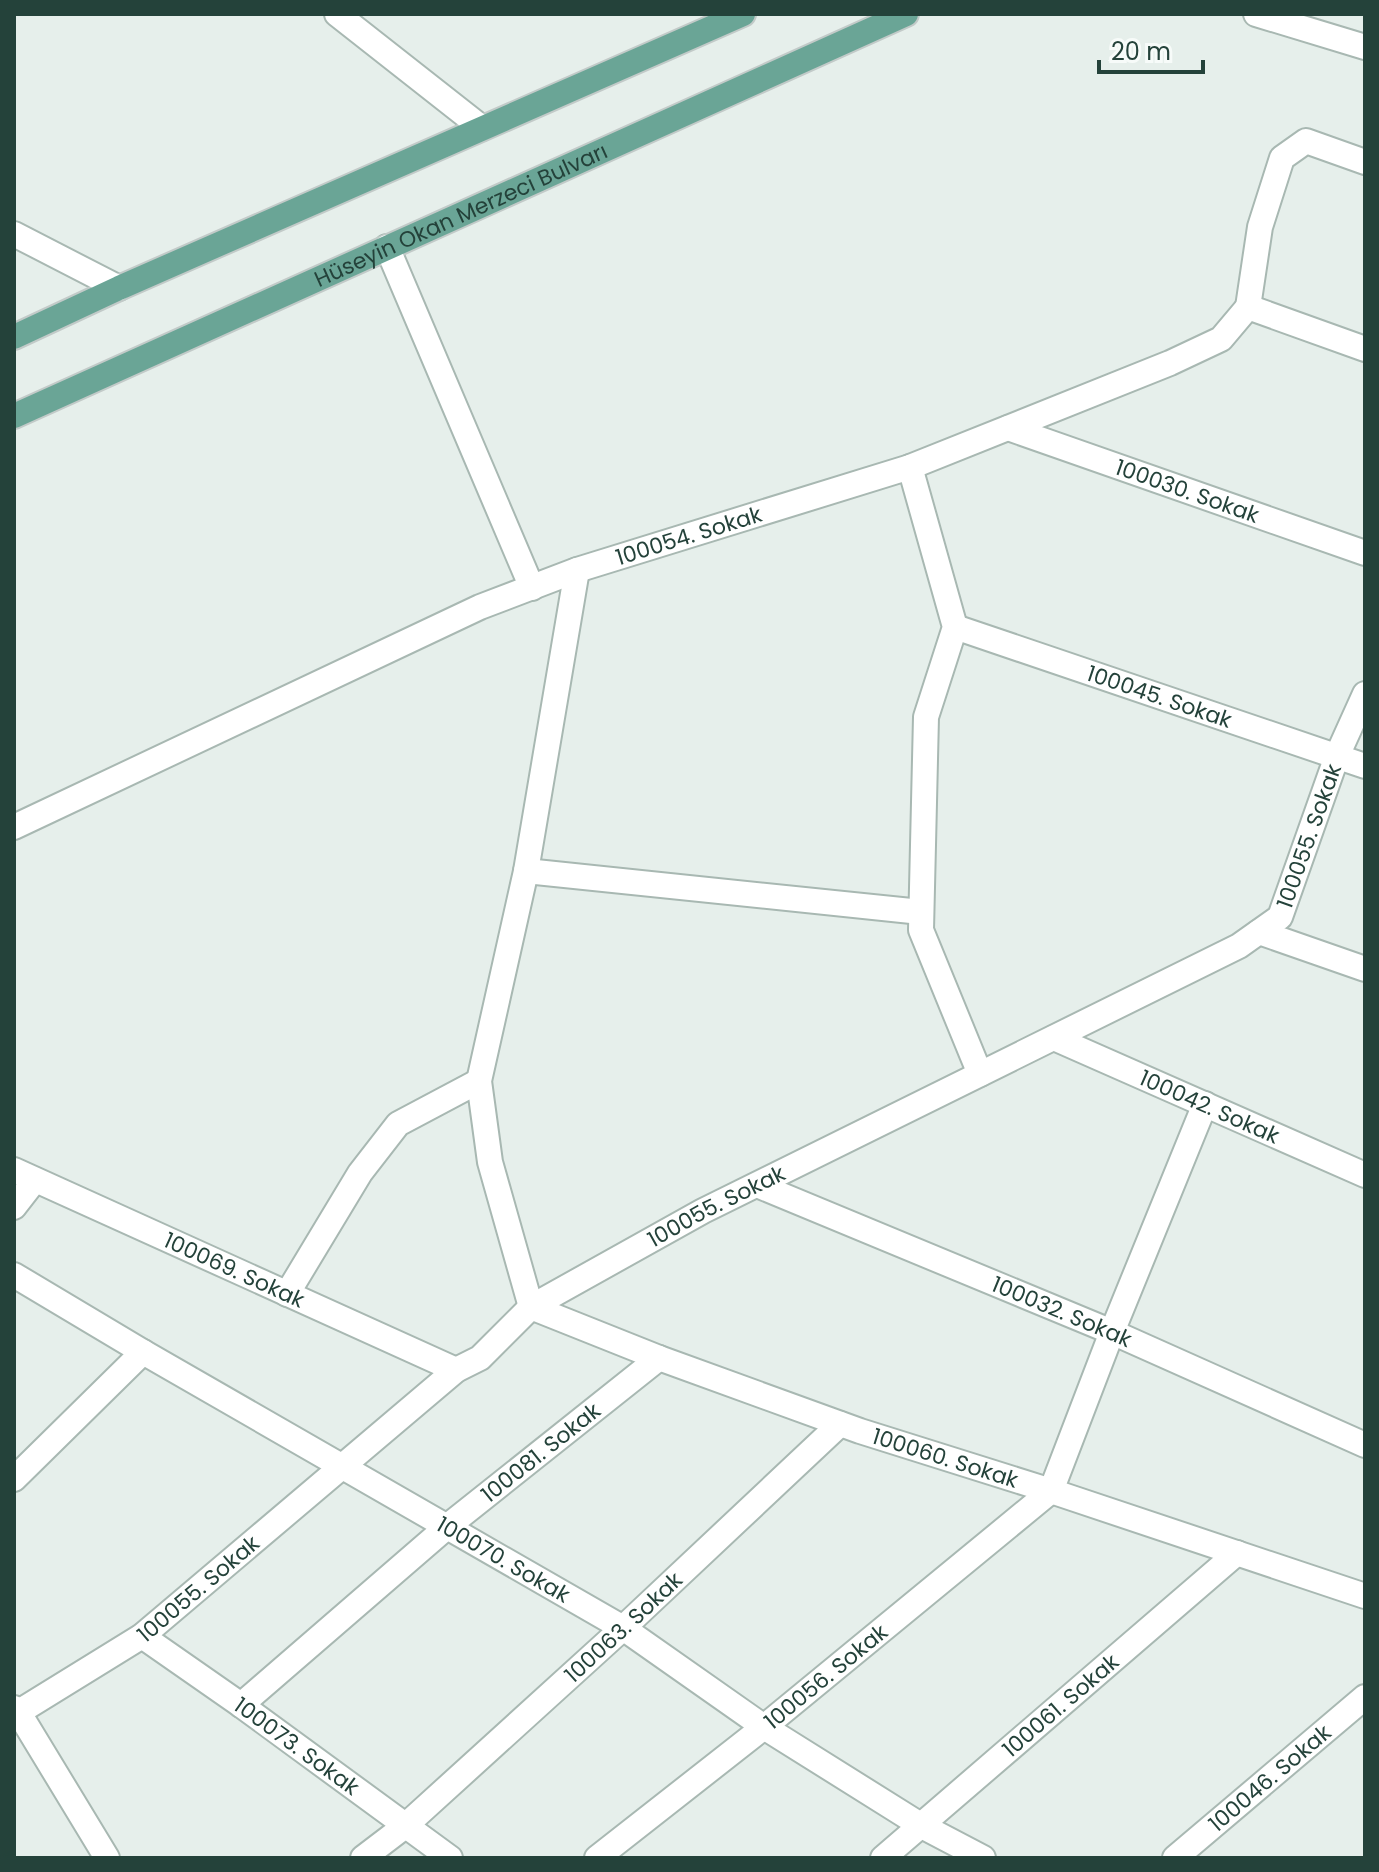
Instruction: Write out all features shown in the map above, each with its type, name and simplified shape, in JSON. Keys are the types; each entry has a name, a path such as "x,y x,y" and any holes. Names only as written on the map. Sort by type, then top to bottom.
{"main road":[{"path":"14,337 743,14"},
{"name":"Hüseyin Okan Merzeci Bulvarı","path":"14,416 906,14"}],"street":[{"path":"337,14 482,128"},
{"path":"1256,14 1365,47"},
{"path":"1365,162 1306,141 1282,158 1260,227 1248,307 1365,349"},
{"path":"14,234 119,288"},
{"path":"387,247 532,588"},
{"name":"100054. Sokak","path":"14,827 480,607 577,570 910,467 1170,363 1221,339 1248,307"},
{"name":"100030. Sokak","path":"1008,428 1365,553"},
{"path":"910,467 955,627 926,717 921,930 980,1074"},
{"path":"531,1307 490,1162 479,1081 526,871 577,570"},
{"name":"100045. Sokak","path":"955,627 1365,766"},
{"name":"100055. Sokak","path":"16,1712 142,1636 456,1370 480,1358 531,1307 703,1211 1239,946 1280,917 1337,756 1365,694"},
{"path":"526,871 921,912"},
{"path":"1259,932 1365,969"},
{"name":"100042. Sokak","path":"1054,1038 1365,1175"},
{"path":"287,1294 360,1173 398,1124 479,1081"},
{"path":"1051,1491 1205,1104"},
{"path":"14,1207 25,1175"},
{"name":"100069. Sokak","path":"25,1175 456,1370"},
{"name":"100032. Sokak","path":"757,1185 1112,1332 1365,1445"},
{"name":"100070. Sokak","path":"14,1275 623,1628 764,1727 922,1826 983,1858"},
{"name":"100060. Sokak","path":"531,1307 840,1424 1365,1596"},
{"path":"14,1479 143,1352"},
{"name":"100081. Sokak","path":"241,1705 448,1526 659,1358"},
{"name":"100063. Sokak","path":"363,1858 405,1826 623,1628 840,1424"},
{"name":"100056. Sokak","path":"597,1858 764,1727 1051,1491"},
{"name":"100061. Sokak","path":"883,1858 1237,1553"},
{"name":"100073. Sokak","path":"142,1636 450,1858"},
{"name":"100046. Sokak","path":"1175,1858 1365,1697"},
{"path":"16,1712 107,1858"}]}
